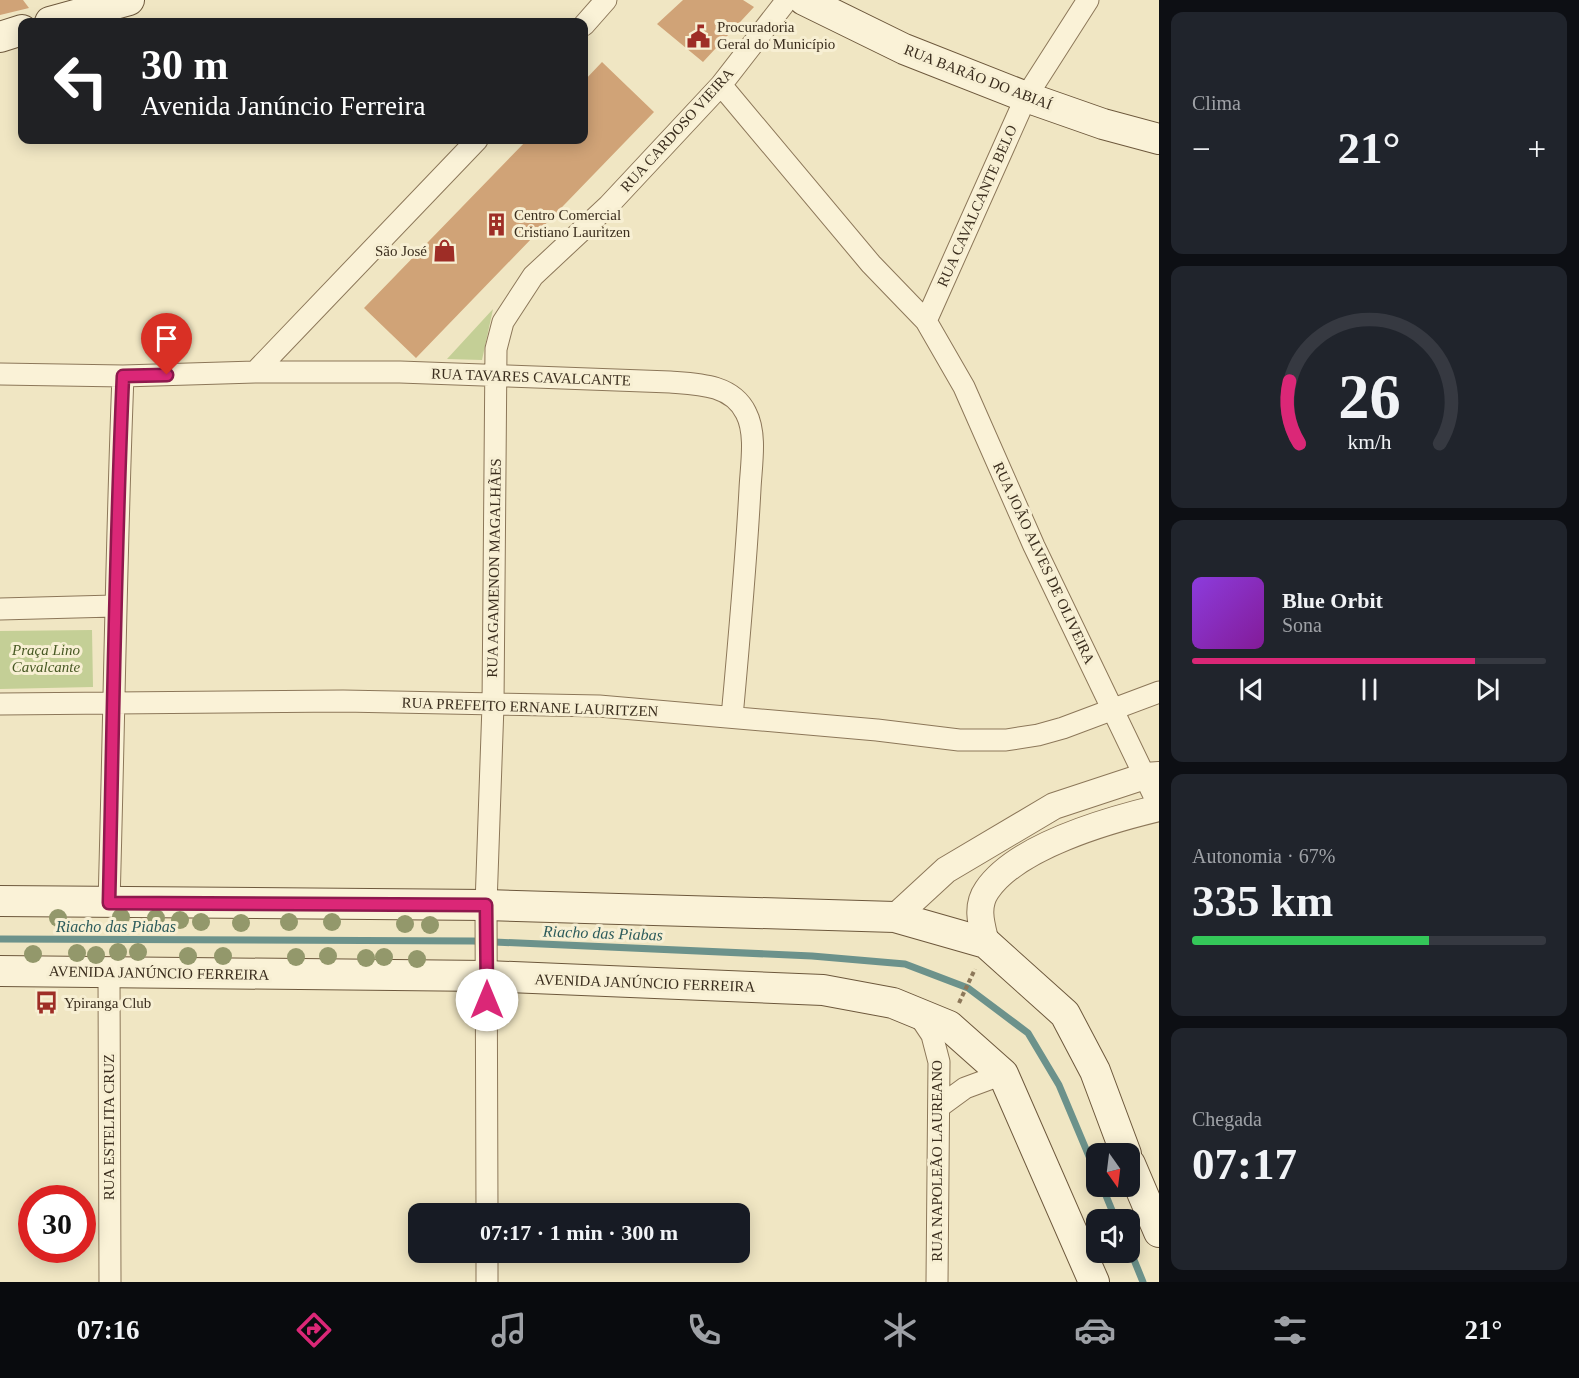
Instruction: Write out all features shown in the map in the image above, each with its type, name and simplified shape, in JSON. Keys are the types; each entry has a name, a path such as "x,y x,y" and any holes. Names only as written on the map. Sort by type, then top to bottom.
{"main road":[{"path":"64,18 129,0"},
{"name":"RUA BARÃO DO ABIAÍ","path":"804,0 904,49 1026,98 1103,124 1159,139"},
{"path":"0,37 18,31"},
{"path":"0,901 486,905 895,917 982,953 1065,1014 1095,1071 1122,1143"},
{"name":"AVENIDA JANÚNCIO FERREIRA","path":"0,971 487,976 823,990 893,1003 949,1026 1003,1074 1094,1282"},
{"path":"1140,1187 1159,1232"}],"street":[{"path":"588,20 606,0"},
{"name":"RUA CARDOSO VIEIRA","path":"496,375 496,349 503,322 533,276 608,206 721,85 787,0"},
{"name":"RUA CAVALCANTE BELO","path":"926,321 1026,98 1088,0"},
{"name":"RUA JOÃO ALVES DE OLIVEIRA","path":"721,85 871,264 926,321 964,387 1034,546 1114,709 1152,775 1159,807"},
{"path":"255,372 473,144"},
{"name":"RUA TAVARES CAVALCANTE","path":"0,374 123,376 255,372 496,375 702,384 723,391 737,399 746,412 751,425 752,450 732,717"},
{"name":"RUA AGAMENON MAGALHÃES","path":"487,1203 486,905 493,705 496,375"},
{"path":"109,903 115,701 114,606 123,376"},
{"path":"0,609 114,606"},
{"name":"RUA PREFEITO ERNANE LAURITZEN","path":"0,704 115,701 343,701 599,706 959,740 1006,740 1038,735 1159,692"},
{"path":"895,917 946,870 1054,806 1152,775"},
{"path":"982,953 979,915 986,891 1012,866 1066,836 1123,816 1159,807"},
{"name":"RUA ESTELITA CRUZ","path":"109,972 110,1282"},
{"name":"RUA NAPOLEÃO LAUREANO","path":"915,1011 932,1035 939,1062 938,1282"},
{"path":"939,1107 965,1088 1003,1074"},
{"path":"487,1263 487,1282"}],"path":[{"path":"958,1005 982,953"}],"green space":[{"path":"493,309 482,360 447,359"},
{"name":"Praça Lino Cavalcante","path":"92,630 93,687 0,689 0,631"}],"building":[{"path":"0,0 23,0 29,8 0,15"},
{"name":"Procuradoria Geral do Município","path":"683,0 743,0 754,7 703,62 657,24"},
{"name":"Centro Comercial Cristiano Lauritzen","path":"602,62 654,112 416,358 364,308 523,144 588,144 588,77"}],"waterway":[{"name":"Riacho das Piabas","path":"0,939 473,941 812,956 905,964 968,988 1028,1033 1059,1085 1086,1149"},
{"name":"Riacho das Piabas","path":"1107,1197 1111,1209"},
{"name":"Riacho das Piabas","path":"1135,1263 1143,1282"}],"place":[{"name":"Procuradoria Geral do Município","path":"699,36"},
{"name":"Centro Comercial Cristiano Lauritzen","path":"496,224"},
{"name":"São José","path":"445,251"},
{"name":"Ypiranga Club","path":"46,1003"}],"route":[{"path":"167,375 123,376 114,606 115,701 109,903 486,905 487,1000"}]}
